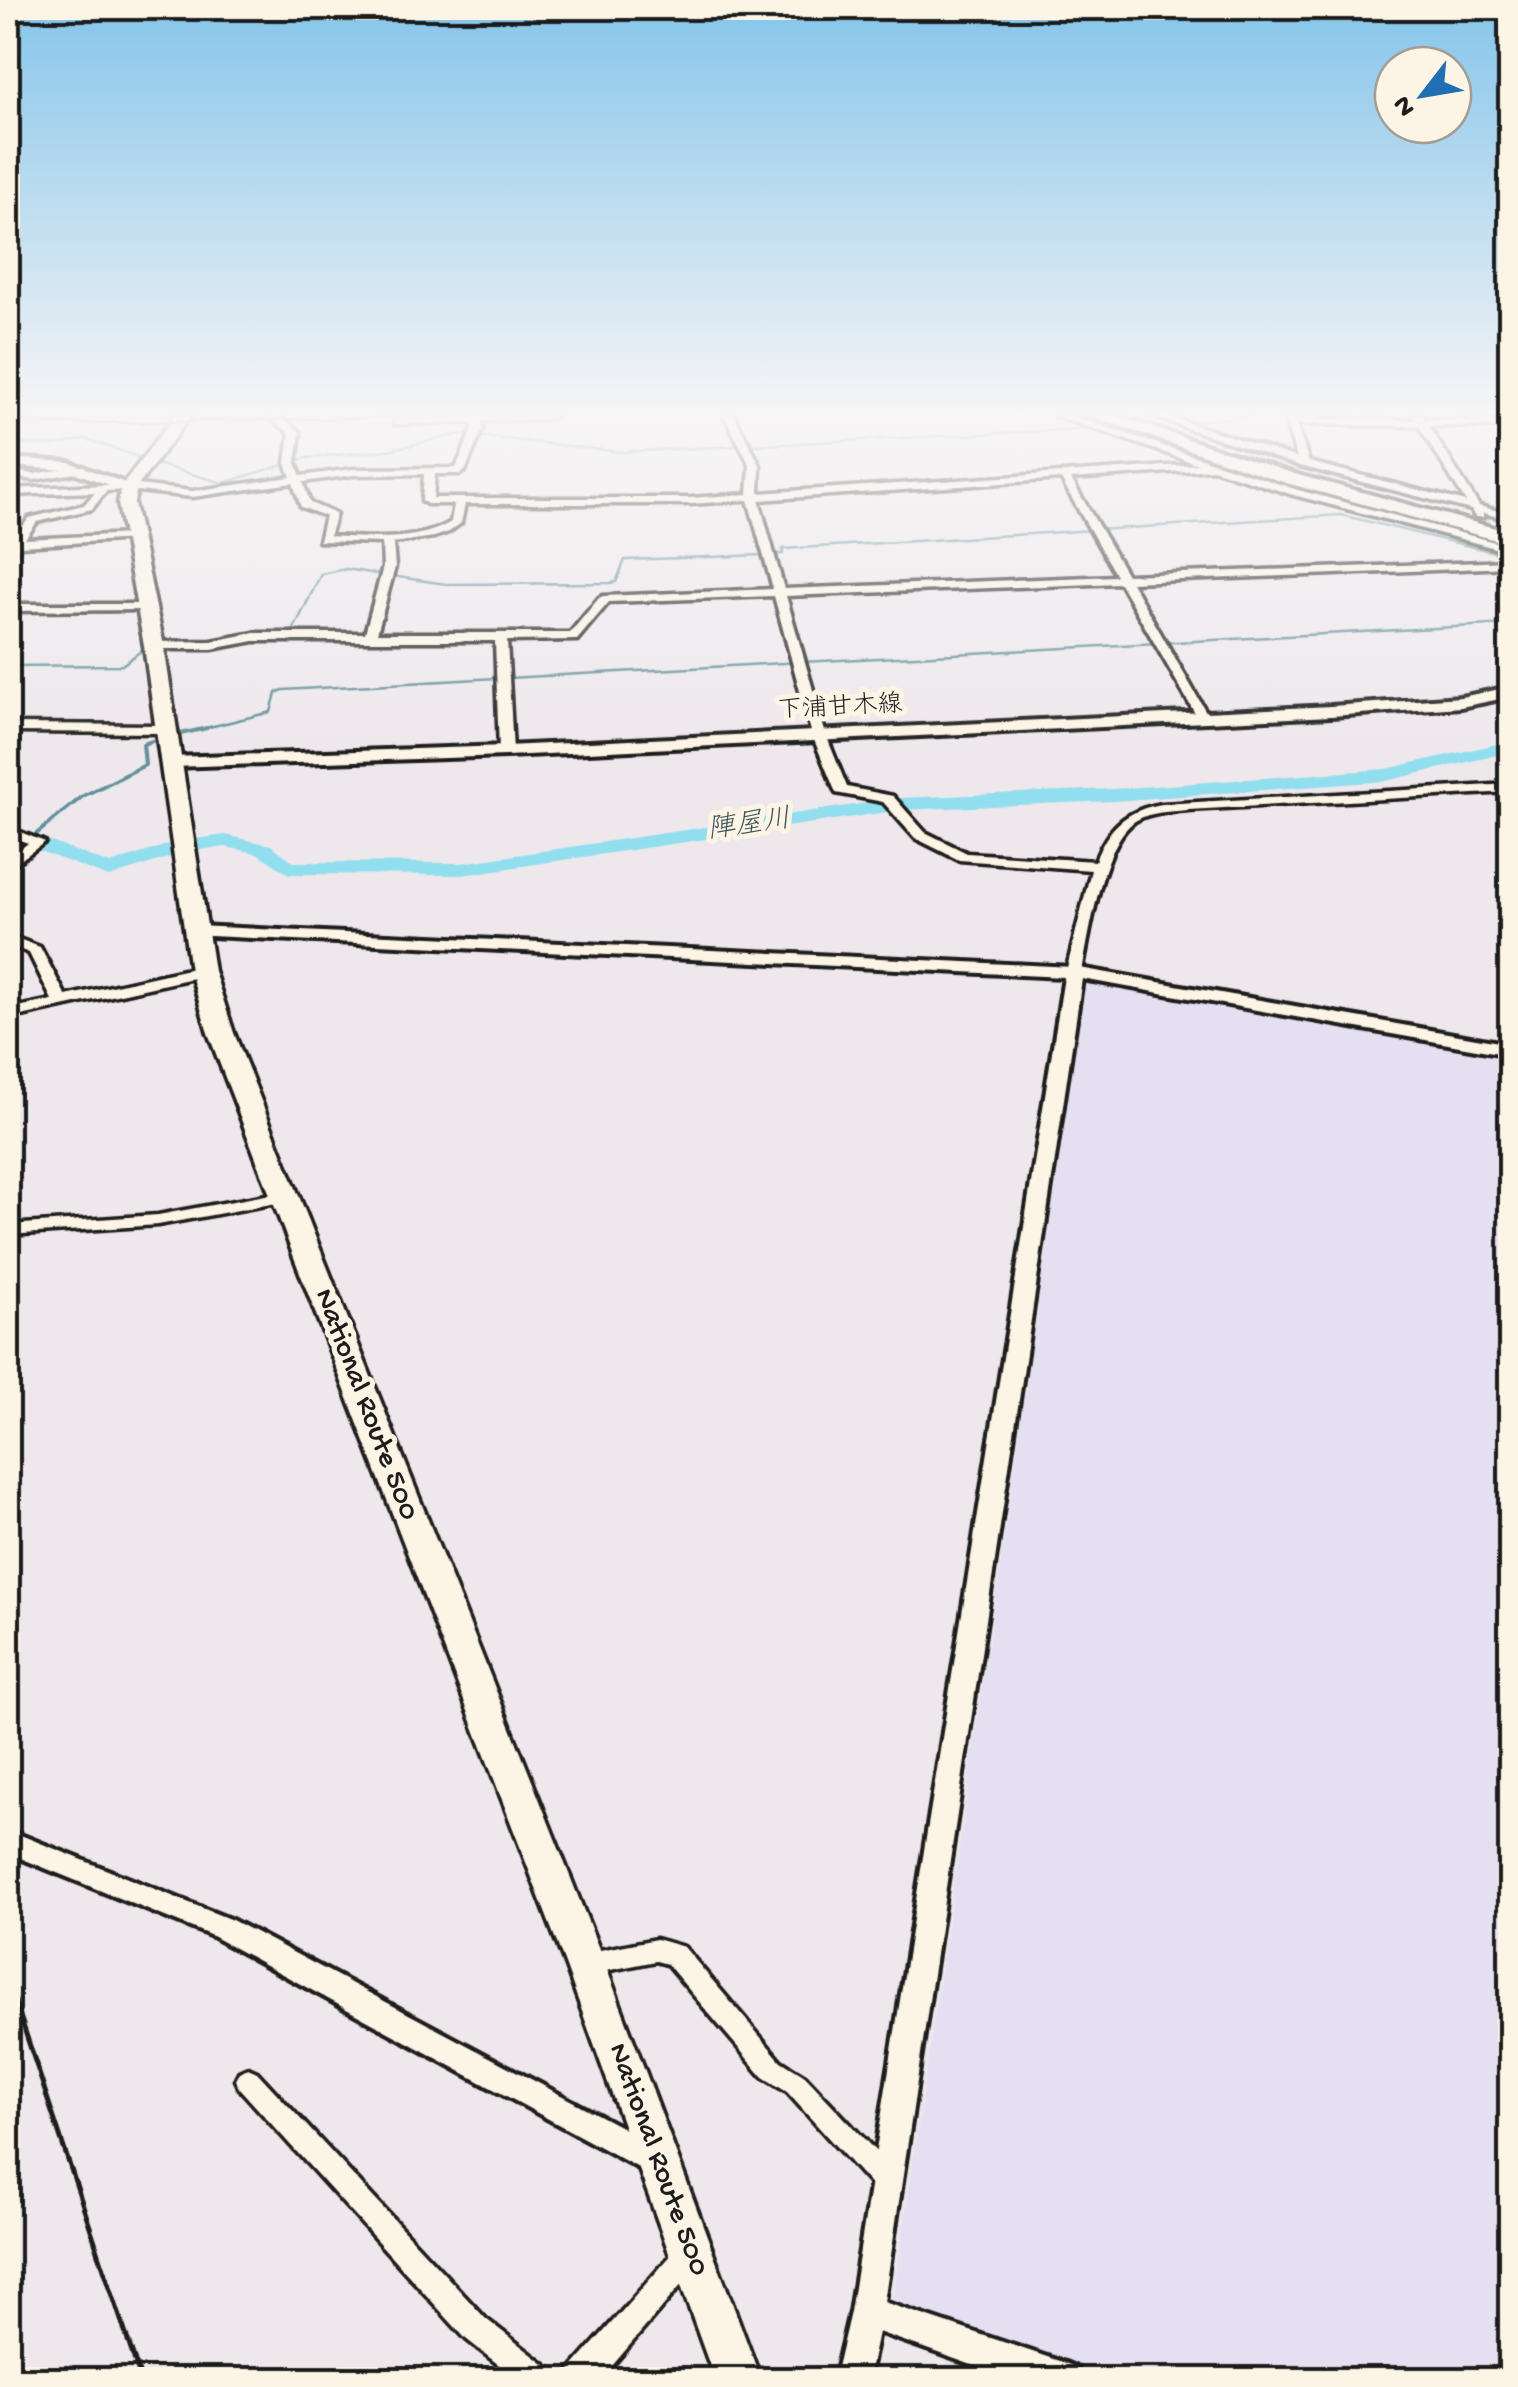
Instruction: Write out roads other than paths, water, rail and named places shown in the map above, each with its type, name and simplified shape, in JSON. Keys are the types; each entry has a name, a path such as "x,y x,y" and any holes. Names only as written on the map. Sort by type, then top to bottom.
{"highway":[{"name":"National Route 500","path":"130,526 154,646 202,972 221,1033 287,1196 380,1448 585,1964 738,2380"},
{"path":"1449,526 1508,544"},
{"path":"1454,526 1508,544"}],"main road":[{"name":"下浦甘木線","path":"172,762 506,751 1402,707 1510,692"}],"street":[{"path":"327,526 323,539 387,540 452,526"},
{"path":"761,526 819,735 841,790 891,804 920,835 964,858 1101,866"},
{"path":"1093,526 1203,717"},
{"path":"1442,526 1508,544"},
{"path":"8,556 13,543 132,537"},
{"path":"369,638 390,567 387,540"},
{"path":"154,646 212,644 254,637 578,636 602,600 1510,564"},
{"path":"8,624 13,608 147,608"},
{"path":"502,637 506,751"},
{"path":"8,728 166,729"},
{"path":"851,2380 887,2183 1074,972 1101,866 1121,826 1158,809 1510,788"},
{"path":"8,831 38,842 8,865"},
{"path":"196,931 1074,972 1510,1049"},
{"path":"8,940 35,950 61,1002"},
{"path":"8,1014 202,972"},
{"path":"8,1230 158,1220 287,1196"},
{"path":"8,1841 222,1928 655,2161"},
{"path":"585,1964 656,1950 675,1955 772,2069 796,2084 887,2183"},
{"path":"248,2080 476,2329 542,2380"},
{"path":"580,2380 692,2252"},
{"path":"866,2312 1065,2380"}],"waterway":[{"path":"773,554 783,554 783,549 1154,526"},
{"path":"1388,526 1510,556"},
{"path":"391,576 446,584 610,583 616,582 625,560 764,555"},
{"path":"291,635 321,574 346,569 382,575"},
{"path":"507,678 1510,624"},
{"path":"8,666 122,665 145,648"},
{"path":"197,730 271,712 276,693 283,690 497,678"},
{"path":"176,735 207,728"},
{"path":"29,840 83,796 145,765 143,744 162,738"},
{"name":"陣屋川","path":"8,857 30,840 109,871 166,851 225,841 264,849 289,868 462,869 901,804 1113,795 1386,775 1510,747"}],"tunnel":[{"path":"1489,526 1501,542"}],"railway":[{"path":"8,1980 141,2380"}]}
